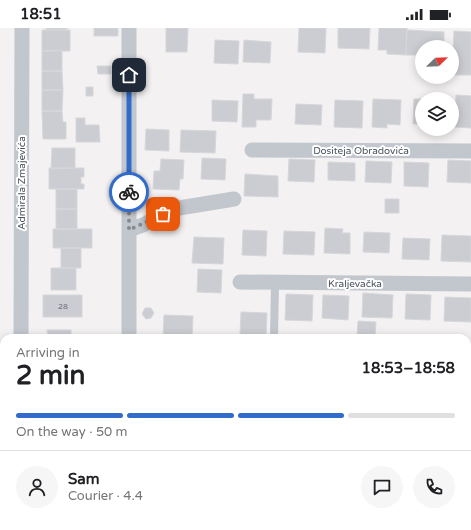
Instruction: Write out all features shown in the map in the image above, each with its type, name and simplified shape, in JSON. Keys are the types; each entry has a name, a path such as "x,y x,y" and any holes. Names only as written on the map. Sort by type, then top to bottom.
{"street":[{"name":"Admirala Zmajevića","path":"21,334 22,28"},
{"path":"129,28 129,334"},
{"name":"Dositeja Obradovića","path":"252,150 471,150"},
{"path":"129,230 173,209 234,199"},
{"name":"Kraljevačka","path":"240,282 471,284"}],"lane":[{"path":"274,334 275,283"}],"building":[{"path":"46,28 67,28 67,30 46,30"},
{"path":"94,28 118,28 118,36 94,36"},
{"path":"166,28 188,28 187,52 166,52"},
{"path":"299,28 326,28 325,53 298,52"},
{"path":"338,28 370,28 369,49 338,48"},
{"path":"379,28 407,28 406,55 387,54 387,50 378,50"},
{"path":"42,30 70,30 70,51 42,51"},
{"path":"407,30 444,32 444,40 415,40 415,55 406,55"},
{"path":"454,31 471,32 471,75 459,75 459,40 454,40"},
{"path":"215,40 239,41 238,64 214,63"},
{"path":"244,40 271,42 270,63 243,62"},
{"path":"62,50 62,71 42,71 42,51"},
{"path":"97,66 111,66 111,74 98,74"},
{"path":"42,71 62,71 63,90 42,90"},
{"path":"86,87 93,87 93,96 86,96"},
{"path":"42,90 63,90 62,111 42,111"},
{"path":"243,94 254,94 254,99 272,99 271,120 256,120 256,127 242,127"},
{"path":"459,95 471,96 471,128 459,127"},
{"path":"373,99 401,100 400,125 387,124 387,128 372,127"},
{"path":"414,99 415,99 415,124 413,124"},
{"path":"212,100 238,101 237,122 212,121"},
{"path":"335,100 363,101 362,128 334,127"},
{"path":"296,104 322,105 321,125 295,124"},
{"path":"42,111 62,111 63,122 66,122 66,139 43,139"},
{"path":"76,118 85,118 85,125 99,125 100,142 76,142"},
{"path":"146,129 169,130 169,151 145,150"},
{"path":"181,130 216,131 215,153 180,152"},
{"path":"52,148 75,148 75,168 51,169"},
{"path":"202,158 226,159 225,180 201,179"},
{"path":"161,159 184,160 183,179 180,179 179,190 153,189 154,171 160,171"},
{"path":"289,159 315,160 314,182 288,181"},
{"path":"448,160 471,161 471,183 447,182"},
{"path":"366,161 392,162 391,183 365,182"},
{"path":"328,162 355,163 355,181 328,180"},
{"path":"404,162 429,163 428,187 404,186"},
{"path":"49,168 84,168 84,177 81,177 81,184 84,184 84,189 49,189"},
{"path":"245,174 278,176 278,197 244,196"},
{"path":"56,189 77,189 77,209 56,209"},
{"path":"385,199 399,199 399,213 385,213"},
{"path":"56,209 77,209 77,229 56,229"},
{"path":"325,228 343,229 342,233 350,233 350,254 324,253"},
{"path":"53,229 92,229 92,248 53,248"},
{"path":"243,230 267,231 266,256 242,255"},
{"path":"284,231 315,232 314,255 283,254"},
{"path":"364,232 390,233 389,253 363,252"},
{"path":"442,235 471,236 471,262 441,261"},
{"path":"194,237 224,238 223,264 192,263"},
{"path":"403,238 430,239 429,260 402,259"},
{"path":"61,248 81,248 81,268 61,268"},
{"path":"51,268 76,268 76,290 51,290"},
{"path":"198,269 222,270 221,293 197,292"},
{"path":"363,293 393,295 392,318 362,317"},
{"path":"286,294 313,295 312,321 285,320"},
{"path":"406,294 431,295 430,320 405,319"},
{"path":"43,295 82,295 82,317 43,317"},
{"path":"323,295 349,296 348,320 322,318"},
{"path":"445,297 471,298 471,322 444,321"},
{"path":"145,308 151,308 154,313 151,318 146,319 142,314"},
{"path":"241,312 267,313 266,334 240,334"},
{"path":"164,315 193,316 192,334 163,334"},
{"path":"358,321 376,322 375,334 357,334"},
{"path":"47,330 71,330 71,334 48,334"}],"way so far":[{"path":"129,192 129,230 143,225 163,214"}],"route":[{"path":"129,75 129,192"}]}
